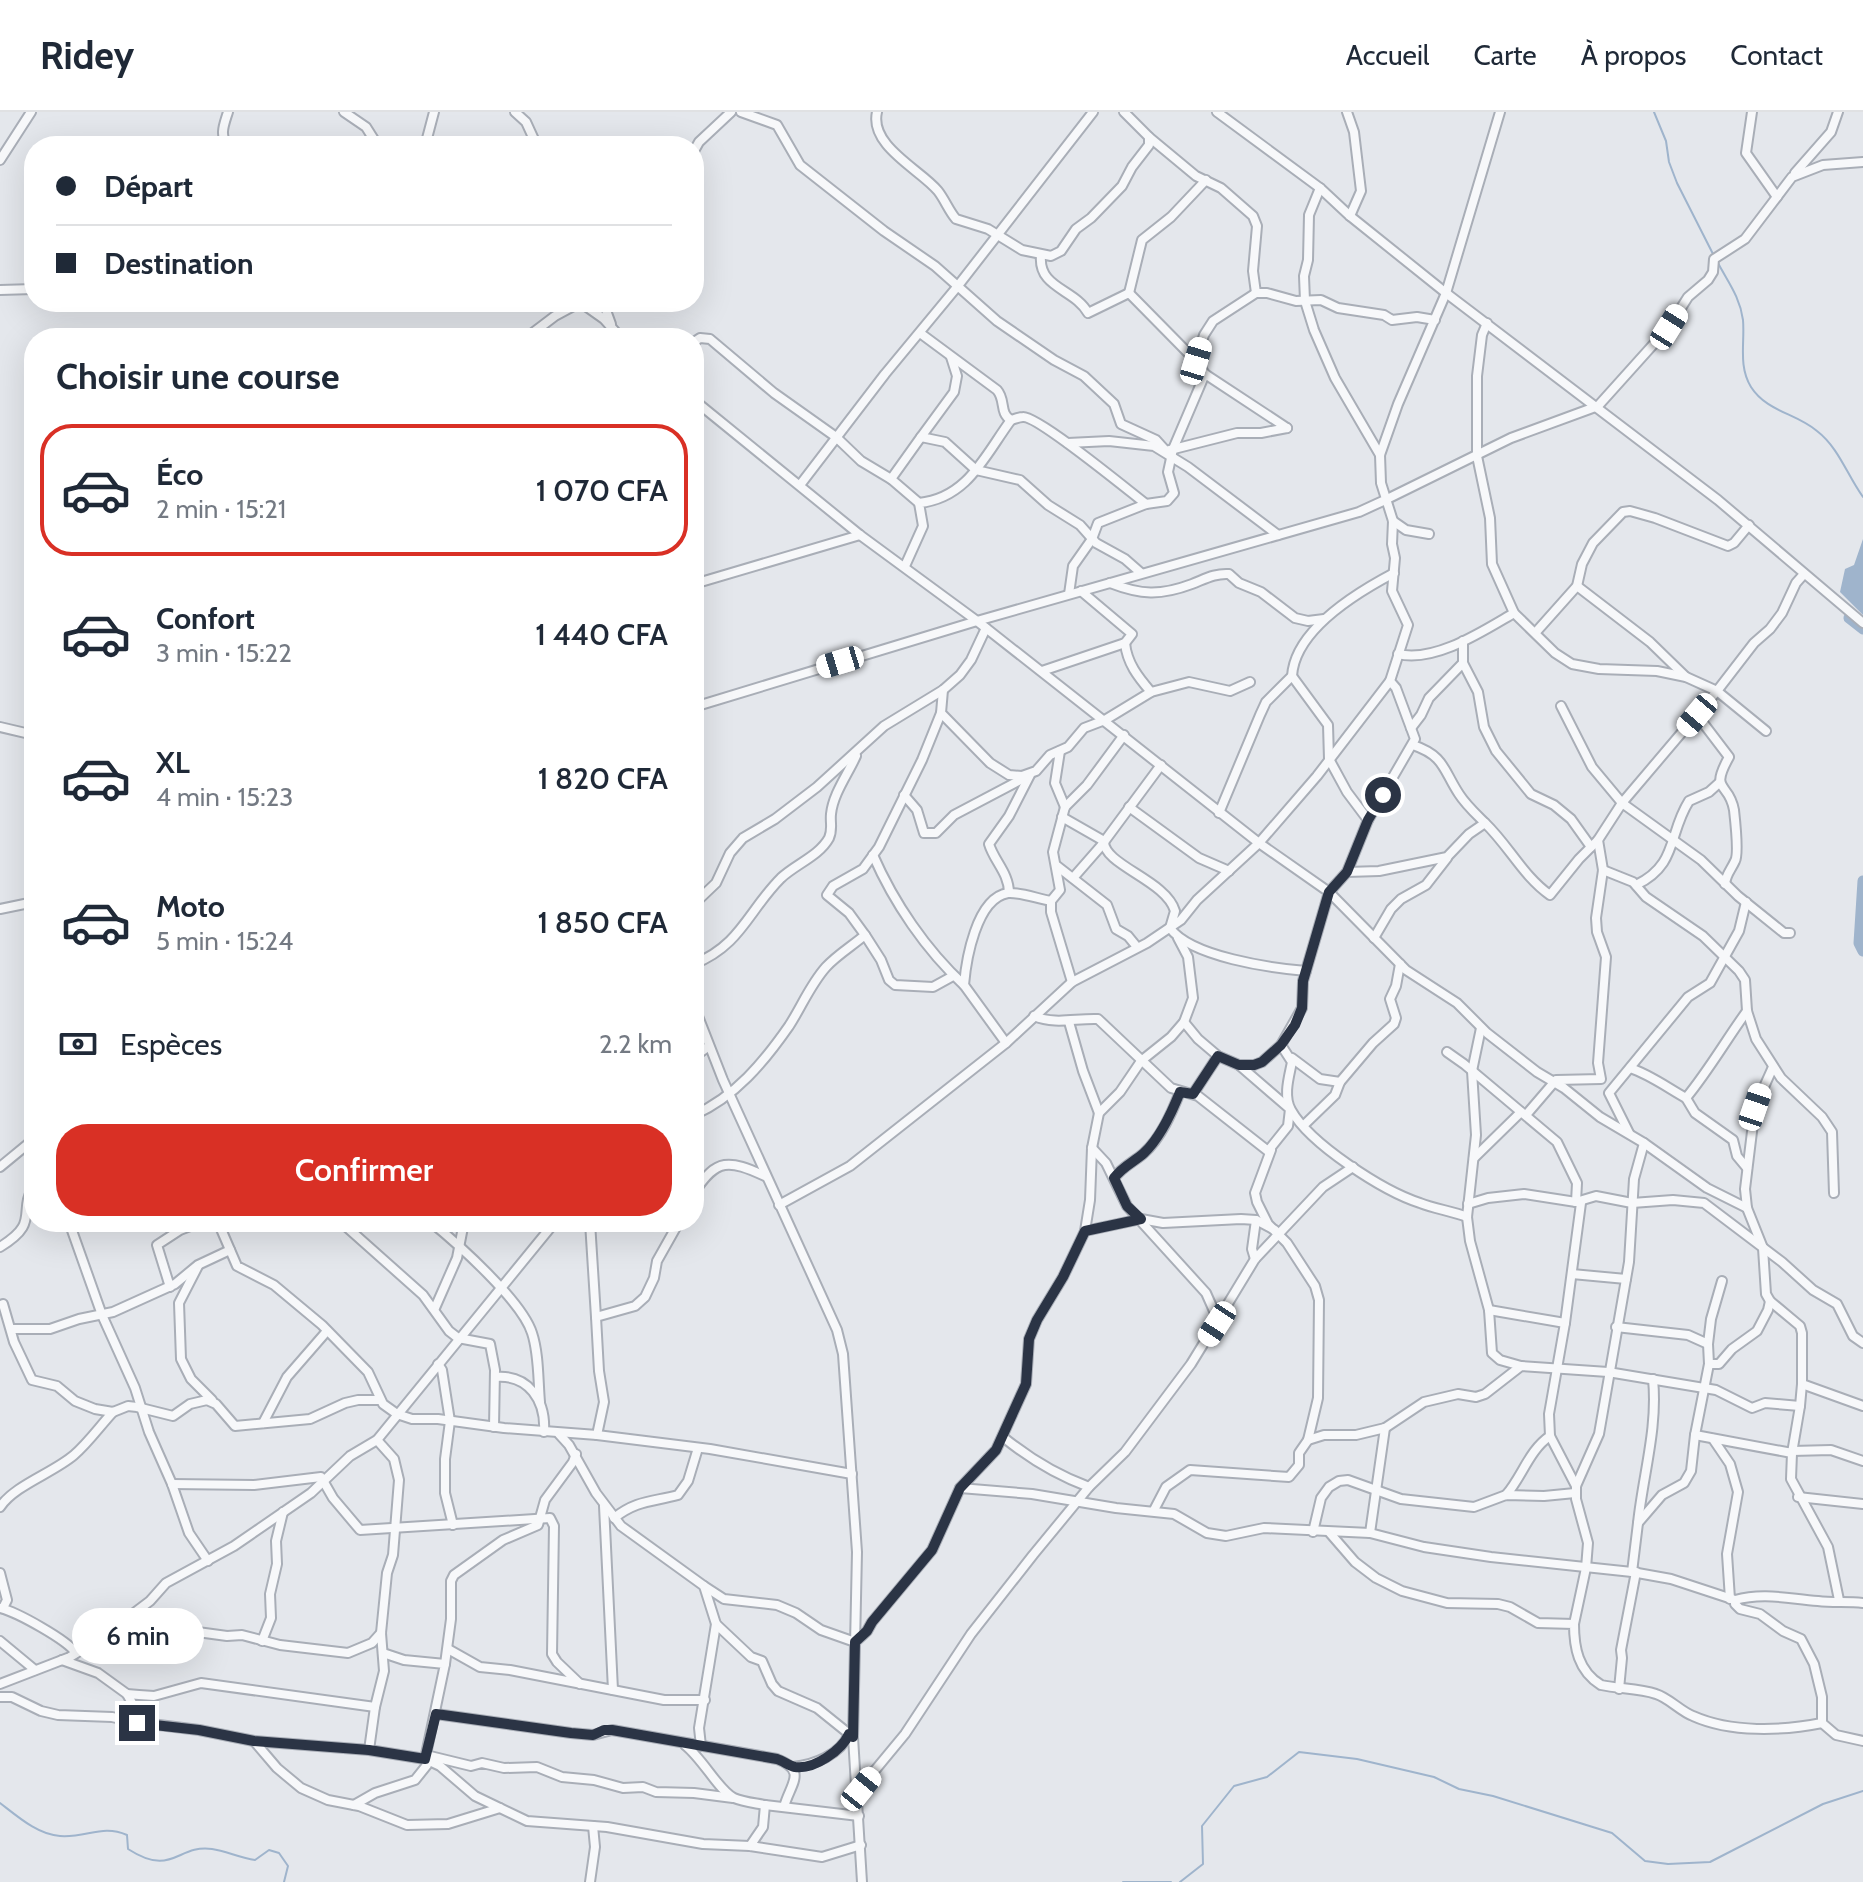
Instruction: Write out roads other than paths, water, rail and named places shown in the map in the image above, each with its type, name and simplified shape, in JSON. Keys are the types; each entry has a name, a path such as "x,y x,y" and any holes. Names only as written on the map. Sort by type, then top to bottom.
{"street":[{"path":"0,160 31,112"},
{"path":"222,136 228,112"},
{"path":"344,112 366,127 372,136"},
{"path":"428,136 434,112"},
{"path":"515,112 526,122 532,136"},
{"path":"704,137 731,112"},
{"path":"741,112 777,125 800,165 884,231 935,266 1014,334 1084,376 1114,404 1124,427 1156,440 1278,535"},
{"path":"877,112 877,127 885,142 939,192 956,219 997,234 1022,250 1041,256 1051,256 1061,251 1076,229 1122,186 1149,145 1149,137"},
{"path":"800,485 1093,112"},
{"path":"1124,112 1196,176 1221,188 1243,205 1257,226 1253,271 1256,293"},
{"path":"1217,112 1320,188 1446,293 1598,406 1749,525 1863,623"},
{"path":"1347,112 1354,132 1361,191 1350,216"},
{"path":"779,1205 850,1166 1006,1043 1072,982 1181,920 1197,900 1259,843 1390,681 1408,625 1392,591 1393,521 1381,483 1380,455 1398,404 1446,293 1500,112"},
{"path":"1752,112 1746,153 1777,197"},
{"path":"704,704 1069,594 1359,512 1511,438 1598,406 1669,327 1688,297 1708,280 1713,272 1714,259 1745,239 1831,132 1838,112"},
{"path":"1792,177 1823,165 1863,162"},
{"path":"1129,293 1142,240 1171,217 1206,180"},
{"path":"1320,188 1309,215 1305,301 1335,378 1380,455"},
{"path":"1041,256 1040,266 1045,277 1078,299 1088,313 1129,293"},
{"path":"0,290 24,289"},
{"path":"1067,444 1109,441 1154,446 1171,452 1237,433 1287,428 1205,374 1129,293"},
{"path":"1196,361 1204,335 1213,321 1256,293 1305,301 1321,300 1338,308 1384,315 1392,320 1417,317 1435,320"},
{"path":"539,328 562,312"},
{"path":"593,312 612,327"},
{"path":"607,312 612,327"},
{"path":"1487,323 1482,335 1477,376 1477,456 1490,518 1492,564 1514,613 1555,653 1578,667 1657,671 1686,677 1717,691 1766,731"},
{"path":"920,333 997,390 1001,394 1003,411 1011,420"},
{"path":"704,338 710,339 737,359 774,393 836,437 861,461 891,479 919,503 923,526 905,566"},
{"path":"891,479 954,392 957,376 951,357"},
{"path":"1069,594 1073,566 1092,539 1098,523 1172,497 1174,493 1168,472 1171,452 1205,374"},
{"path":"704,408 860,535 1042,671 1219,813 1329,892 1400,964 1457,1003 1481,1028 1600,1117 1644,1143 1707,1188 1747,1208"},
{"path":"919,503 949,496 976,470 1011,420 1022,416 1067,444 1146,504"},
{"path":"921,437 945,442 976,470 1020,480 1048,505 1080,525 1092,539 1141,573"},
{"path":"1536,632 1577,586 1582,564 1593,543 1623,512 1655,518 1728,546 1749,525"},
{"path":"1393,521 1406,530 1429,534"},
{"path":"704,581 860,535"},
{"path":"1219,813 1266,702 1292,676 1298,652 1313,628 1370,585 1394,573"},
{"path":"1109,583 1142,594 1189,585 1217,574 1229,574 1239,583 1261,592 1295,618 1308,621 1324,619"},
{"path":"1413,745 1437,757 1460,795 1506,844 1534,884 1550,895 1595,844 1622,803 1754,643 1770,629 1804,574"},
{"path":"1577,586 1650,642 1686,677"},
{"path":"1042,671 1125,643 1132,634 1081,591"},
{"path":"1398,654 1423,654 1463,641 1514,613"},
{"path":"704,894 716,883 730,853 743,838 775,819 884,726 943,690 960,675 986,628"},
{"path":"1463,641 1463,663 1478,692 1484,727 1496,751 1531,794 1554,805 1595,844 1603,870 1597,932 1606,957 1598,1063 1601,1079 1629,1134"},
{"path":"1125,643 1130,664 1151,692"},
{"path":"1411,728 1418,721 1429,698 1463,663"},
{"path":"1292,676 1328,725 1329,759 1347,792 1368,820"},
{"path":"1239,1065 1262,1062 1281,1045 1302,1008 1303,981 1329,892 1347,872 1368,820 1413,745 1415,739 1396,688 1390,681"},
{"path":"904,795 917,810 924,833 936,833 954,815 1030,775 1050,755 1068,747 1084,728 1105,720 1151,692 1189,682 1230,691 1250,682"},
{"path":"943,690 941,713 922,760 873,855 863,869 833,886 827,895 849,913 895,985 933,987 953,976"},
{"path":"1561,706 1592,767 1622,803 1708,866 1784,933 1790,933"},
{"path":"941,713 990,763 1009,775 1030,775"},
{"path":"1697,715 1729,757 1719,783 1733,807 1737,855 1725,884"},
{"path":"0,727 24,733"},
{"path":"1072,982 1055,929 1051,901 1060,890 1053,852 1065,807 1087,785 1124,735"},
{"path":"704,960 729,944 782,877 828,841 835,801 858,751"},
{"path":"1060,751 1055,779 1065,807"},
{"path":"1073,878 1161,765"},
{"path":"1009,893 1009,884 999,859 989,844 1009,816 1030,775"},
{"path":"1636,885 1649,879 1670,855 1689,801 1709,792 1719,783"},
{"path":"1129,807 1199,858 1229,871"},
{"path":"1062,817 1104,841"},
{"path":"1374,938 1391,909 1401,899 1426,885 1447,857 1469,834 1485,823"},
{"path":"1104,841 1104,850 1109,856 1133,869 1173,906 1175,911 1170,928"},
{"path":"873,855 883,878 920,934 953,976 964,985 1006,1043"},
{"path":"1347,872 1379,871 1447,857"},
{"path":"1057,866 1107,905 1116,929 1128,936 1137,947"},
{"path":"1603,870 1626,877 1646,897 1703,936 1745,980 1747,1011 1756,1039 1790,1089 1822,1117 1832,1132 1834,1193"},
{"path":"964,985 972,938 981,916 1001,896 1009,893 1051,901"},
{"path":"1609,1093 1688,997 1710,983 1739,931 1746,902"},
{"path":"0,909 24,904"},
{"path":"1099,1113 1120,1092 1141,1061 1184,1022 1193,998 1192,975 1188,957 1170,928"},
{"path":"704,1110 729,1096 749,1076 789,1025 809,989 826,967 865,935"},
{"path":"1178,938 1251,965 1306,971"},
{"path":"1304,1125 1335,1095 1340,1082 1373,1043 1394,1024 1396,1018 1390,999 1400,964"},
{"path":"1686,1098 1708,1071 1723,1042 1747,1011"},
{"path":"1034,1016 1043,1020 1069,1022 1098,1019 1171,1088 1198,1096 1265,1150 1271,1149"},
{"path":"855,1642 932,1550 960,1488 996,1450 1026,1384 1029,1339 1085,1231 1092,1148 1099,1113 1078,1059 1069,1022"},
{"path":"1184,1022 1198,1039 1218,1056 1239,1065 1290,1109 1325,1147 1353,1167 1396,1194 1467,1217"},
{"path":"1481,1028 1472,1071 1476,1113 1467,1217 1470,1241 1489,1310 1492,1353 1500,1360 1521,1366 1608,1372 1716,1390 1752,1408 1765,1403 1800,1406"},
{"path":"704,1033 729,1096 837,1330 843,1354 857,1552 851,1735 862,1882"},
{"path":"1281,1045 1291,1057 1320,1079 1330,1083 1340,1082"},
{"path":"704,1050 709,1046"},
{"path":"1447,1052 1557,1142 1577,1183 1579,1203 1572,1274 1549,1414 1550,1436 1576,1490 1588,1543 1574,1624 1578,1658 1593,1680 1619,1689 1658,1694 1681,1711 1708,1723 1747,1728 1804,1727 1822,1723"},
{"path":"1193,1094 1218,1056"},
{"path":"1154,1510 1166,1487 1190,1470 1289,1477 1299,1465 1299,1453 1308,1440 1318,1398 1319,1300 1315,1286 1268,1224 1255,1193 1271,1149 1288,1126 1290,1109 1286,1094 1291,1057"},
{"path":"1773,1067 1755,1107 1747,1168 1747,1208 1763,1248 1766,1294 1800,1326 1802,1333 1802,1384 1791,1479 1798,1497 1828,1547 1839,1600"},
{"path":"1630,1068 1686,1098 1695,1113 1733,1140 1737,1156 1747,1168"},
{"path":"1474,1158 1524,1114 1553,1082 1558,1079 1601,1079"},
{"path":"1114,1178 1126,1164 1146,1151 1165,1123 1180,1092"},
{"path":"1576,1490 1599,1434 1629,1262 1632,1203 1644,1143"},
{"path":"0,1167 24,1147"},
{"path":"1092,1148 1106,1163 1127,1206 1206,1293 1218,1320"},
{"path":"704,1181 715,1167 723,1164 740,1164 766,1176"},
{"path":"857,1792 905,1734 971,1634 1077,1501 1128,1449 1191,1364 1255,1259 1277,1232 1323,1187 1353,1167"},
{"path":"1468,1204 1524,1194 1579,1203 1596,1196 1632,1203 1673,1200 1704,1203 1813,1290 1837,1304 1853,1336 1863,1343"},
{"path":"1085,1231 1141,1219 1163,1223 1206,1219 1256,1220 1277,1232"},
{"path":"1255,1259 1252,1249 1256,1220"},
{"path":"0,1247 24,1225"},
{"path":"73,1232 102,1315 135,1388 189,1533 208,1561"},
{"path":"170,1287 157,1245 177,1232"},
{"path":"222,1232 237,1266 274,1285 327,1331 373,1377 380,1400 397,1414 412,1419 597,1435 698,1448 852,1474"},
{"path":"352,1232 423,1295 443,1325 458,1338 490,1344 495,1377 494,1427"},
{"path":"443,1232 511,1298 531,1329 540,1402 545,1415 544,1432"},
{"path":"434,1309 460,1247 462,1232"},
{"path":"0,1684 76,1653 124,1622 166,1583 208,1561 325,1483 350,1456 377,1440 547,1232"},
{"path":"591,1232 599,1371 604,1402 597,1435"},
{"path":"596,1317 635,1306 645,1297 654,1278 657,1261 673,1232"},
{"path":"11,1329 39,1331 102,1315 170,1287 198,1265 230,1250"},
{"path":"198,1265 179,1303 181,1359 191,1379 235,1426 310,1419 345,1403 380,1400"},
{"path":"1572,1274 1626,1279"},
{"path":"1638,1523 1655,1501 1688,1478 1709,1364 1711,1319 1722,1281"},
{"path":"1709,1364 1719,1364 1732,1349 1753,1335 1763,1321 1770,1301"},
{"path":"1,1303 32,1380 57,1386 85,1406 113,1412"},
{"path":"1489,1310 1565,1323"},
{"path":"1616,1327 1688,1335 1708,1344"},
{"path":"263,1423 287,1377 327,1331"},
{"path":"438,1364 442,1370 450,1421 445,1479 453,1525"},
{"path":"1308,1440 1324,1435 1356,1435 1385,1428 1424,1402 1458,1394 1471,1398 1485,1394 1521,1366"},
{"path":"495,1377 514,1378 526,1385 540,1402"},
{"path":"1619,1689 1642,1484 1655,1420 1653,1379"},
{"path":"1802,1384 1863,1406"},
{"path":"0,1507 30,1483 72,1457 113,1412 128,1406 173,1416 190,1404 212,1401"},
{"path":"1370,1533 1385,1428"},
{"path":"558,1433 576,1454 604,1505 636,1539 656,1549 724,1599 777,1605 796,1613 821,1630 855,1642"},
{"path":"1695,1435 1792,1452 1831,1450 1863,1461"},
{"path":"1506,1495 1529,1460 1550,1436"},
{"path":"1003,1437 1059,1476 1089,1487"},
{"path":"1713,1439 1730,1464 1738,1492 1727,1554 1732,1600 1740,1609 1760,1614 1803,1642 1814,1664 1822,1697 1822,1723 1836,1735 1863,1741"},
{"path":"369,1750 384,1671 381,1633 395,1528 398,1470 394,1459 377,1440"},
{"path":"614,1518 642,1501 678,1495 688,1481 698,1448"},
{"path":"354,1805 375,1793 415,1780 427,1765 426,1757 448,1649 451,1581 454,1575 503,1540 538,1525 545,1500 576,1454"},
{"path":"172,1484 254,1485 319,1477 360,1530 550,1518 554,1526 552,1654 580,1684"},
{"path":"1313,1532 1316,1506 1329,1487 1339,1481 1348,1480 1401,1499 1474,1507 1506,1495 1544,1496 1576,1490"},
{"path":"960,1488 1154,1510 1174,1514 1207,1533 1226,1536 1264,1528 1370,1533 1424,1547 1634,1572 1688,1583 1732,1600 1756,1596 1863,1603"},
{"path":"1798,1497 1863,1504"},
{"path":"604,1505 613,1690"},
{"path":"262,1641 271,1618 269,1599 277,1564 276,1541 283,1511"},
{"path":"1329,1532 1355,1562 1376,1578 1402,1591 1447,1603 1498,1604 1510,1607 1538,1623 1574,1624"},
{"path":"0,1573 7,1600 2,1608 64,1640 76,1653"},
{"path":"701,1746 699,1728 716,1624 704,1586"},
{"path":"124,1622 227,1636 242,1635 262,1641 348,1653 372,1643 381,1633"},
{"path":"716,1624 751,1657 760,1660 778,1691 817,1708 851,1735"},
{"path":"0,1641 35,1670"},
{"path":"448,1649 480,1667 496,1667 664,1700 705,1700"},
{"path":"0,1652 16,1655"},
{"path":"383,1653 404,1660 445,1664"},
{"path":"62,1660 98,1673 127,1694 136,1714 145,1724"},
{"path":"127,1694 154,1696 201,1683 375,1707"},
{"path":"0,1697 12,1697 41,1711 58,1715 112,1717 254,1741 369,1750 471,1766 482,1763 504,1768 537,1767 562,1777 594,1780 623,1788 643,1787 656,1792 694,1793 859,1816"},
{"path":"436,1714 593,1735 612,1730 777,1759 793,1767 809,1766 824,1758 841,1747 851,1735"},
{"path":"254,1741 277,1768 301,1788 328,1800 354,1805 407,1825 448,1824 500,1808"},
{"path":"681,1743 701,1759 733,1798"},
{"path":"426,1757 475,1796 527,1821 593,1826 703,1844 750,1846 822,1857 861,1845"},
{"path":"784,1807 795,1782 793,1767"},
{"path":"750,1846 763,1827 765,1805"},
{"path":"590,1882 595,1847 593,1826"}],"water":[{"path":"1863,539 1863,615 1840,592 1845,569 1854,565"}],"waterway":[{"path":"1654,112 1666,141 1669,162 1677,183 1713,254"},
{"path":"1718,263 1739,304 1743,362 1751,387 1765,402 1809,425 1825,438 1863,497"},
{"path":"1849,618 1863,629"},
{"path":"1863,881 1859,943 1863,951"},
{"path":"1180,1882 1203,1864 1202,1826 1234,1786 1267,1777 1299,1752 1357,1759 1434,1777 1459,1789 1493,1796 1612,1833 1645,1861 1668,1864 1710,1862 1823,1804 1863,1791"},
{"path":"0,1803 28,1824 52,1835 70,1836 102,1831 127,1835 128,1849 155,1861 200,1849 255,1860 269,1850 279,1853 288,1866 284,1882"},
{"path":"1123,1882 1171,1882"}]}
